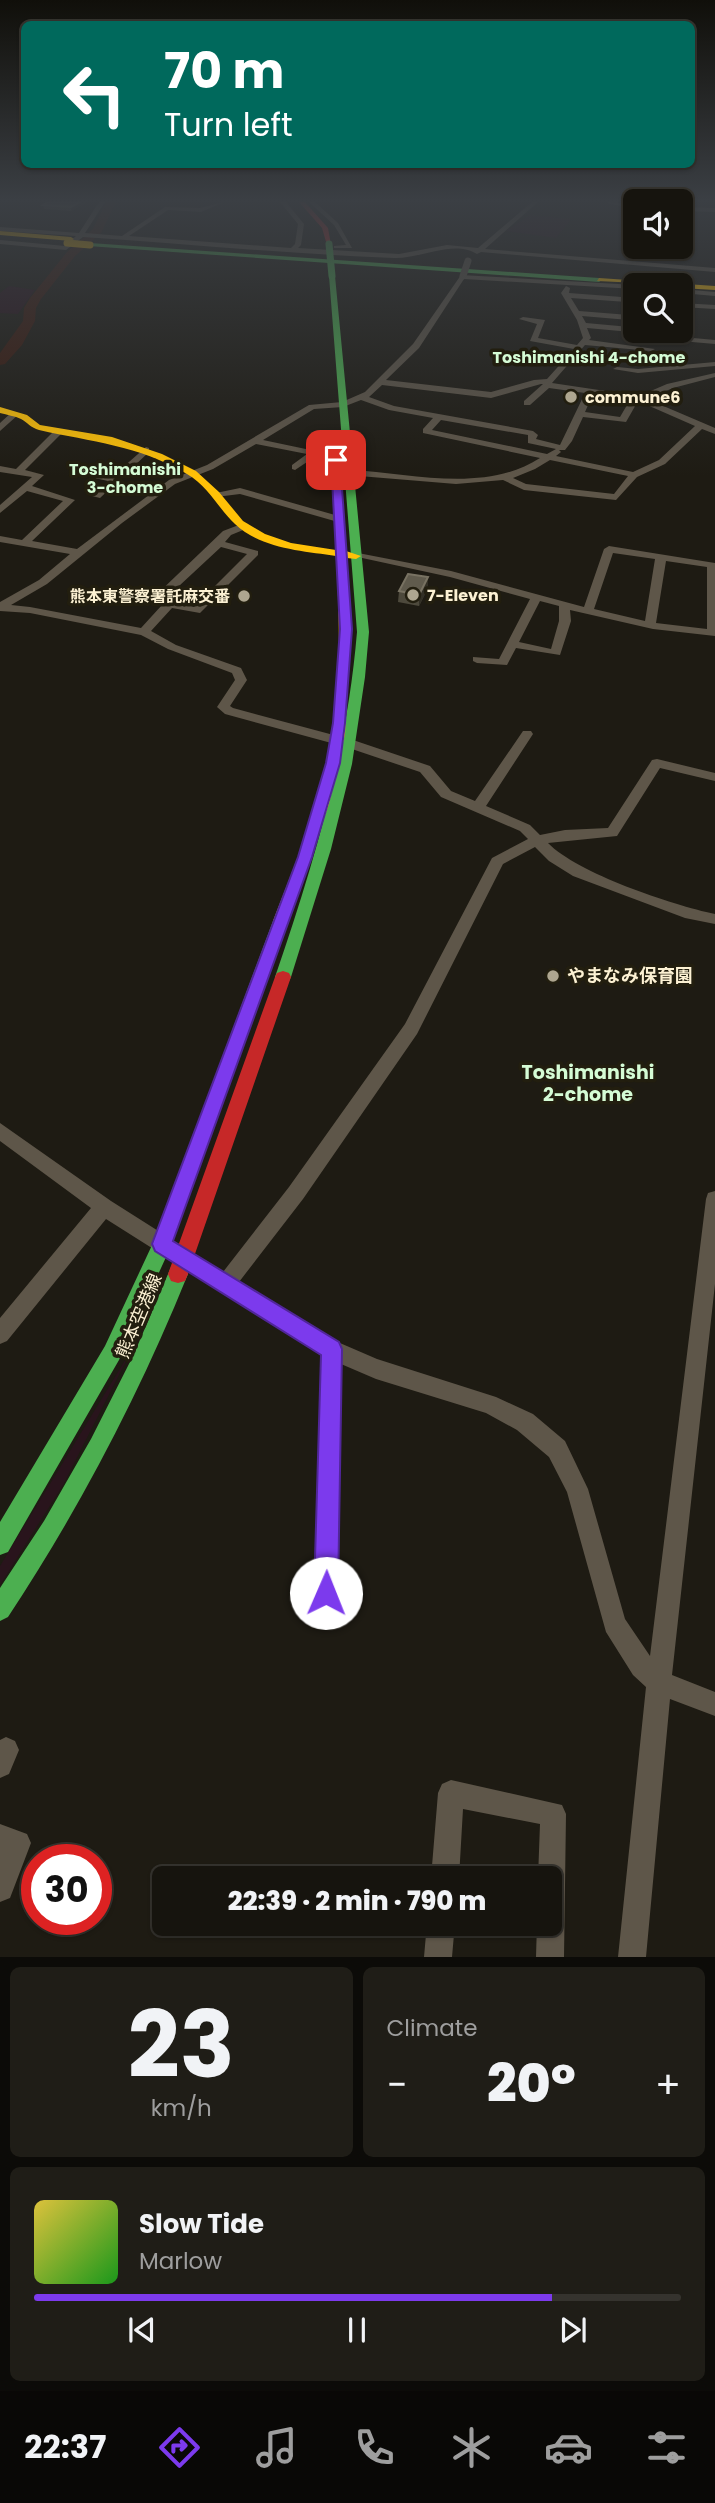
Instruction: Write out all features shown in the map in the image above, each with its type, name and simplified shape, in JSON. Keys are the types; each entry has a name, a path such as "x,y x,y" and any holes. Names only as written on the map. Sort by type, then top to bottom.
{"main road":[{"name":"熊本空港線","path":"0,1544 112,1353 162,1244 305,857 344,742 363,665 350,555 349,473 338,405 329,293"},
{"name":"熊本空港線","path":"338,405 338,519 350,555"},
{"path":"7,412 37,427 112,440 146,450 193,473 244,526 275,542 350,555"},
{"name":"熊本空港線","path":"0,1609 36,1557 97,1451 137,1371 184,1259 335,817 344,742"}],"street":[{"path":"0,607 43,582 118,521 172,482 256,441 312,407 338,405 362,397 381,382 416,346 451,293"},
{"path":"566,295 623,299"},
{"path":"527,403 548,384 562,364 576,355 587,338 566,295"},
{"path":"693,308 701,310 715,307"},
{"path":"577,313 623,317"},
{"path":"523,318 542,321 533,339 651,349"},
{"path":"582,325 623,329"},
{"path":"693,339 713,343"},
{"path":"617,369 638,371 715,364"},
{"path":"668,368 687,382"},
{"path":"580,414 623,419 637,398 715,374"},
{"path":"381,382 491,395 504,394 535,380 590,392 637,398 715,431"},
{"path":"349,473 452,483 506,478 552,456 568,442 590,392"},
{"path":"362,397 388,407 530,433 534,435 531,441 562,448"},
{"path":"0,428 7,412"},
{"path":"439,417 426,431 635,475"},
{"path":"506,478 524,487 612,497 618,495 635,475 662,463 701,425"},
{"path":"18,472 58,432"},
{"path":"256,441 336,458"},
{"path":"97,496 146,450"},
{"path":"295,467 314,453"},
{"path":"0,469 38,475 0,510"},
{"path":"79,469 115,479"},
{"path":"24,543 70,500 25,487"},
{"path":"216,494 240,491 338,519"},
{"path":"219,543 254,553 196,611 157,600 227,533 244,526"},
{"path":"0,539 80,553"},
{"path":"350,555 451,574 587,612 650,625 714,633 712,565 609,549 587,612"},
{"path":"650,625 661,557"},
{"path":"477,659 503,663 536,598"},
{"path":"144,632 169,604"},
{"path":"512,644 556,653 565,621 564,605"},
{"path":"0,607 30,610 144,632 172,647 237,671 241,680 223,707 229,711 344,742 425,769 430,772 440,790 525,828 554,858 578,872 690,914 715,919"},
{"path":"478,808 527,734"},
{"path":"225,1285 296,1193 411,1029 497,861 547,836 612,833 657,763 715,777"},
{"path":"0,1131 104,1207 331,1349 376,1369 489,1405 526,1422 557,1449 577,1489 614,1624 642,1666 659,1682 715,1704"},
{"path":"632,1957 659,1682 715,1199"},
{"path":"0,1335 104,1207"},
{"path":"326,1593 331,1349"},
{"path":"446,1866 451,1793 554,1814 553,1866"},
{"path":"0,1837 18,1843 0,1888"},
{"path":"438,1957 440,1936"},
{"path":"550,1957 551,1936"}],"shaded area":[{"path":"0,293 33,293 18,314 0,313"},
{"path":"151,1312 63,1485 0,1585 0,1566 124,1362"}],"building":[{"path":"408,574 428,577 419,595 399,591"}],"waterway":[{"path":"0,361 17,342 29,321 30,308 40,293"}],"traffic: fast":[{"path":"283,977 324,849 345,764 353,721 363,632 334,293"},
{"path":"0,1544 112,1353 162,1244 281,921"},
{"path":"0,1609 52,1529 99,1447 141,1362 178,1274"}],"traffic: slow":[{"path":"0,410 24,417 37,427 112,440 159,456 193,473 216,494 239,523 261,536 289,546 356,556"},
{"path":"281,921 322,804 339,734 345,642 339,520"}],"traffic: jam":[{"path":"178,1274 283,977"}],"place":[{"name":"commune6","path":"571,397"},
{"name":"7-Eleven","path":"413,595"},
{"name":"熊本東警察署託麻交番","path":"244,596"},
{"name":"やまなみ保育園","path":"553,976"}],"district":[{"name":"Toshimanishi 4-chome","path":"589,357"},
{"name":"Toshimanishi 3-chome","path":"125,478"},
{"name":"Toshimanishi 2-chome","path":"588,1083"}],"route":[{"path":"326,1593 331,1349 318,1344 162,1244 305,857 333,763 339,723 346,629 336,460"}]}
